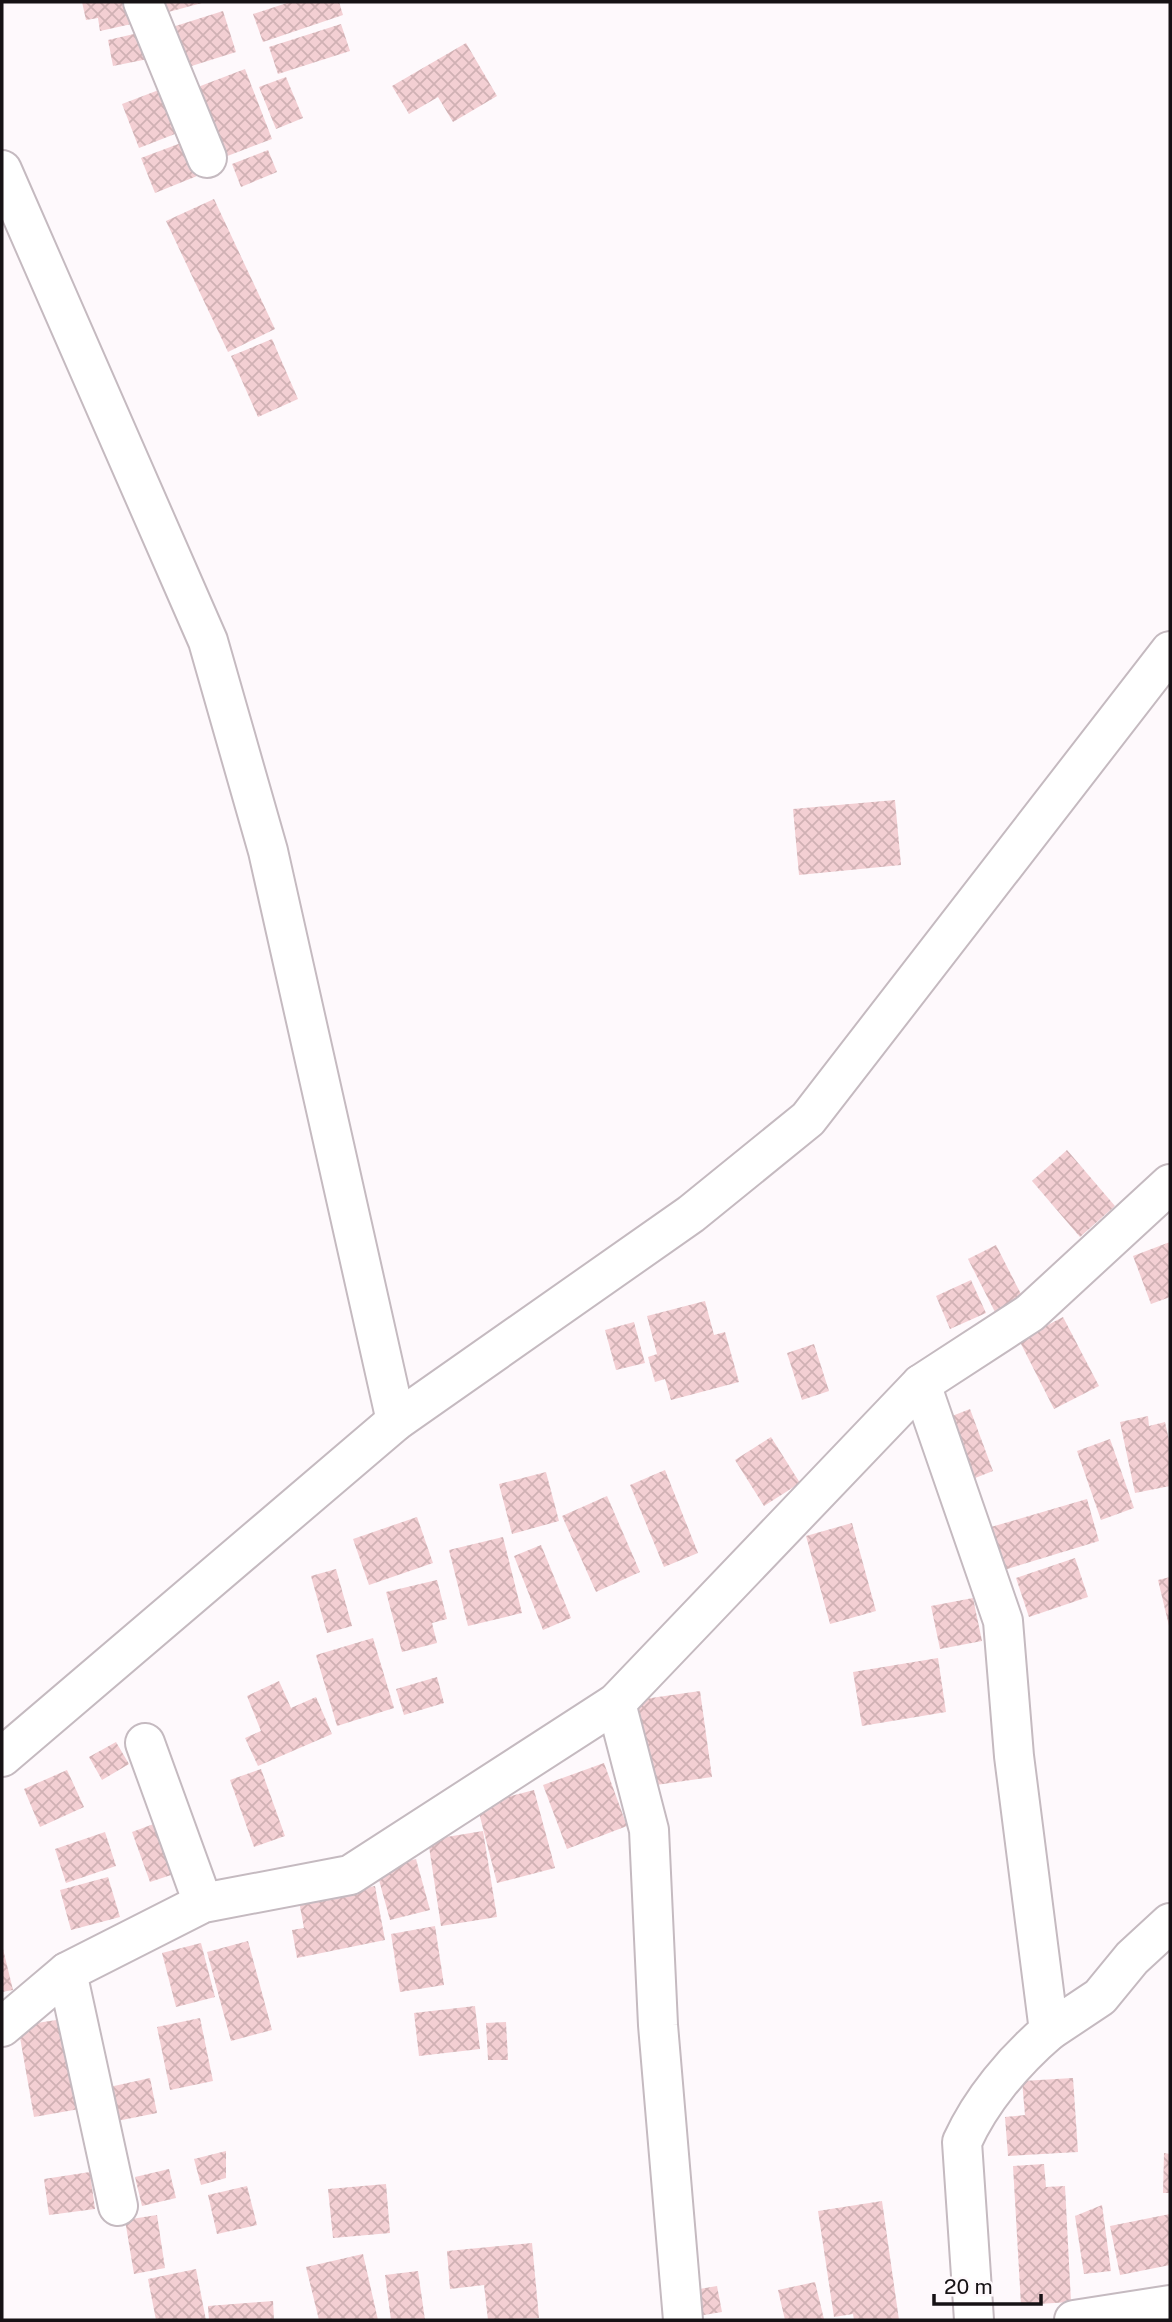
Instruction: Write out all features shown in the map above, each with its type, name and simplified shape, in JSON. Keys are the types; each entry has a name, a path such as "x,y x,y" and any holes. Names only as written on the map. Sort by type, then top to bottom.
{"street":[{"path":"143,2 208,158"},
{"path":"2,170 208,641 268,851 396,1421"},
{"path":"2,1757 396,1421 691,1214 808,1119 1170,651"},
{"path":"2,2027 67,1972 203,1903 350,1875 617,1703 921,1384 1030,1313 1170,1184"},
{"path":"921,1384 1003,1621 1016,1769 1049,2031"},
{"path":"617,1703 649,1829 658,2025 683,2320"},
{"path":"145,1743 203,1903"},
{"path":"974,2320 962,2142 973,2118 989,2096 1049,2031 1100,1997 1132,1958 1170,1923"},
{"path":"67,1972 118,2206"},
{"path":"1074,2320 1170,2305"}],"building":[{"path":"82,2 131,2 136,23 100,31 98,18 86,20"},
{"path":"158,2 202,2 202,3 161,14"},
{"path":"290,2 339,2 343,15 263,42 253,14"},
{"path":"223,11 236,52 179,70 166,29"},
{"path":"341,24 350,51 278,74 269,47"},
{"path":"147,31 153,58 113,66 108,40"},
{"path":"466,43 497,96 453,122 438,97 409,114 392,86"},
{"path":"245,69 272,139 217,160 190,90"},
{"path":"286,77 303,118 276,129 259,87"},
{"path":"164,88 180,132 139,148 122,104"},
{"path":"189,140 202,174 155,193 141,158"},
{"path":"268,150 277,172 241,187 232,164"},
{"path":"214,199 275,329 228,352 166,221"},
{"path":"272,339 298,399 258,417 231,356"},
{"path":"895,800 901,865 799,875 793,809"},
{"path":"1067,1150 1115,1206 1080,1237 1032,1181"},
{"path":"1170,1242 1170,1297 1151,1304 1133,1256"},
{"path":"996,1245 1024,1300 996,1314 968,1259"},
{"path":"971,1280 986,1313 950,1329 936,1296"},
{"path":"705,1301 714,1335 725,1332 739,1382 671,1400 665,1379 655,1382 648,1357 657,1354 647,1316"},
{"path":"1063,1317 1099,1386 1054,1409 1019,1340"},
{"path":"634,1322 645,1363 616,1370 605,1330"},
{"path":"814,1344 829,1391 802,1400 787,1353"},
{"path":"970,1409 993,1471 970,1480 947,1418"},
{"path":"1148,1416 1149,1426 1165,1422 1170,1445 1170,1486 1135,1493 1120,1422"},
{"path":"771,1437 800,1483 764,1506 735,1460"},
{"path":"1110,1439 1134,1508 1101,1520 1077,1451"},
{"path":"665,1470 698,1553 664,1567 630,1485"},
{"path":"546,1472 559,1521 512,1534 499,1484"},
{"path":"607,1496 640,1572 596,1592 562,1516"},
{"path":"1087,1499 1099,1541 1004,1570 991,1527"},
{"path":"417,1517 433,1563 369,1585 353,1539"},
{"path":"852,1523 876,1611 830,1624 806,1536"},
{"path":"503,1537 522,1613 468,1626 449,1550"},
{"path":"541,1545 571,1618 543,1630 514,1556"},
{"path":"1075,1558 1088,1597 1029,1617 1016,1578"},
{"path":"336,1569 352,1626 327,1633 311,1576"},
{"path":"1170,1577 1170,1626 1169,1626 1158,1580"},
{"path":"437,1580 447,1619 432,1623 437,1643 402,1652 386,1592"},
{"path":"973,1598 982,1641 940,1649 931,1606"},
{"path":"373,1638 394,1708 337,1726 316,1655"},
{"path":"938,1658 946,1712 862,1726 853,1672"},
{"path":"437,1677 444,1703 404,1715 396,1689"},
{"path":"279,1681 291,1708 316,1697 332,1734 258,1766 245,1738 261,1731 247,1696"},
{"path":"700,1691 712,1777 649,1786 637,1700"},
{"path":"116,1742 129,1764 102,1780 89,1757"},
{"path":"604,1763 627,1826 567,1849 543,1785"},
{"path":"261,1769 285,1836 254,1847 230,1780"},
{"path":"67,1770 84,1807 40,1827 24,1789"},
{"path":"534,1790 555,1868 497,1883 477,1805"},
{"path":"159,1822 177,1873 150,1882 132,1832"},
{"path":"483,1831 497,1917 441,1926 428,1840"},
{"path":"105,1832 116,1866 66,1883 55,1849"},
{"path":"416,1859 430,1910 390,1920 376,1869"},
{"path":"108,1877 120,1917 71,1930 60,1890"},
{"path":"375,1886 385,1940 297,1958 292,1930 304,1928 299,1901"},
{"path":"435,1926 444,1985 400,1992 391,1934"},
{"path":"248,1941 272,2030 231,2041 207,1952"},
{"path":"201,1943 215,1997 176,2007 162,1953"},
{"path":"2,1950 13,1990 2,1992"},
{"path":"475,2006 480,2049 419,2056 414,2013"},
{"path":"69,2018 85,2108 34,2117 18,2026"},
{"path":"200,2018 213,2081 170,2090 157,2027"},
{"path":"506,2022 508,2060 488,2060 486,2023"},
{"path":"150,2078 157,2113 112,2122 105,2088"},
{"path":"1073,2078 1078,2152 1008,2156 1005,2117 1025,2115 1022,2081"},
{"path":"226,2151 226,2178 201,2185 194,2159"},
{"path":"1164,2153 1170,2154 1170,2193 1163,2193"},
{"path":"1044,2164 1046,2187 1065,2186 1071,2302 1021,2305 1013,2166"},
{"path":"169,2169 176,2198 142,2206 135,2177"},
{"path":"90,2172 95,2209 49,2215 44,2179"},
{"path":"386,2184 390,2233 333,2238 328,2189"},
{"path":"247,2186 257,2225 217,2234 208,2195"},
{"path":"882,2201 899,2320 854,2320 853,2314 834,2317 818,2211"},
{"path":"1102,2205 1111,2271 1084,2274 1075,2216"},
{"path":"1170,2214 1170,2265 1120,2275 1110,2226"},
{"path":"157,2215 165,2268 134,2274 125,2220"},
{"path":"532,2243 539,2318 488,2320 484,2285 450,2289 447,2251"},
{"path":"363,2254 378,2320 319,2320 306,2267"},
{"path":"196,2269 206,2320 156,2320 148,2279"},
{"path":"418,2271 425,2320 391,2320 385,2275"},
{"path":"815,2282 824,2319 785,2320 778,2290"},
{"path":"717,2286 722,2312 692,2317 688,2291"},
{"path":"273,2301 274,2320 209,2320 208,2306"}]}
